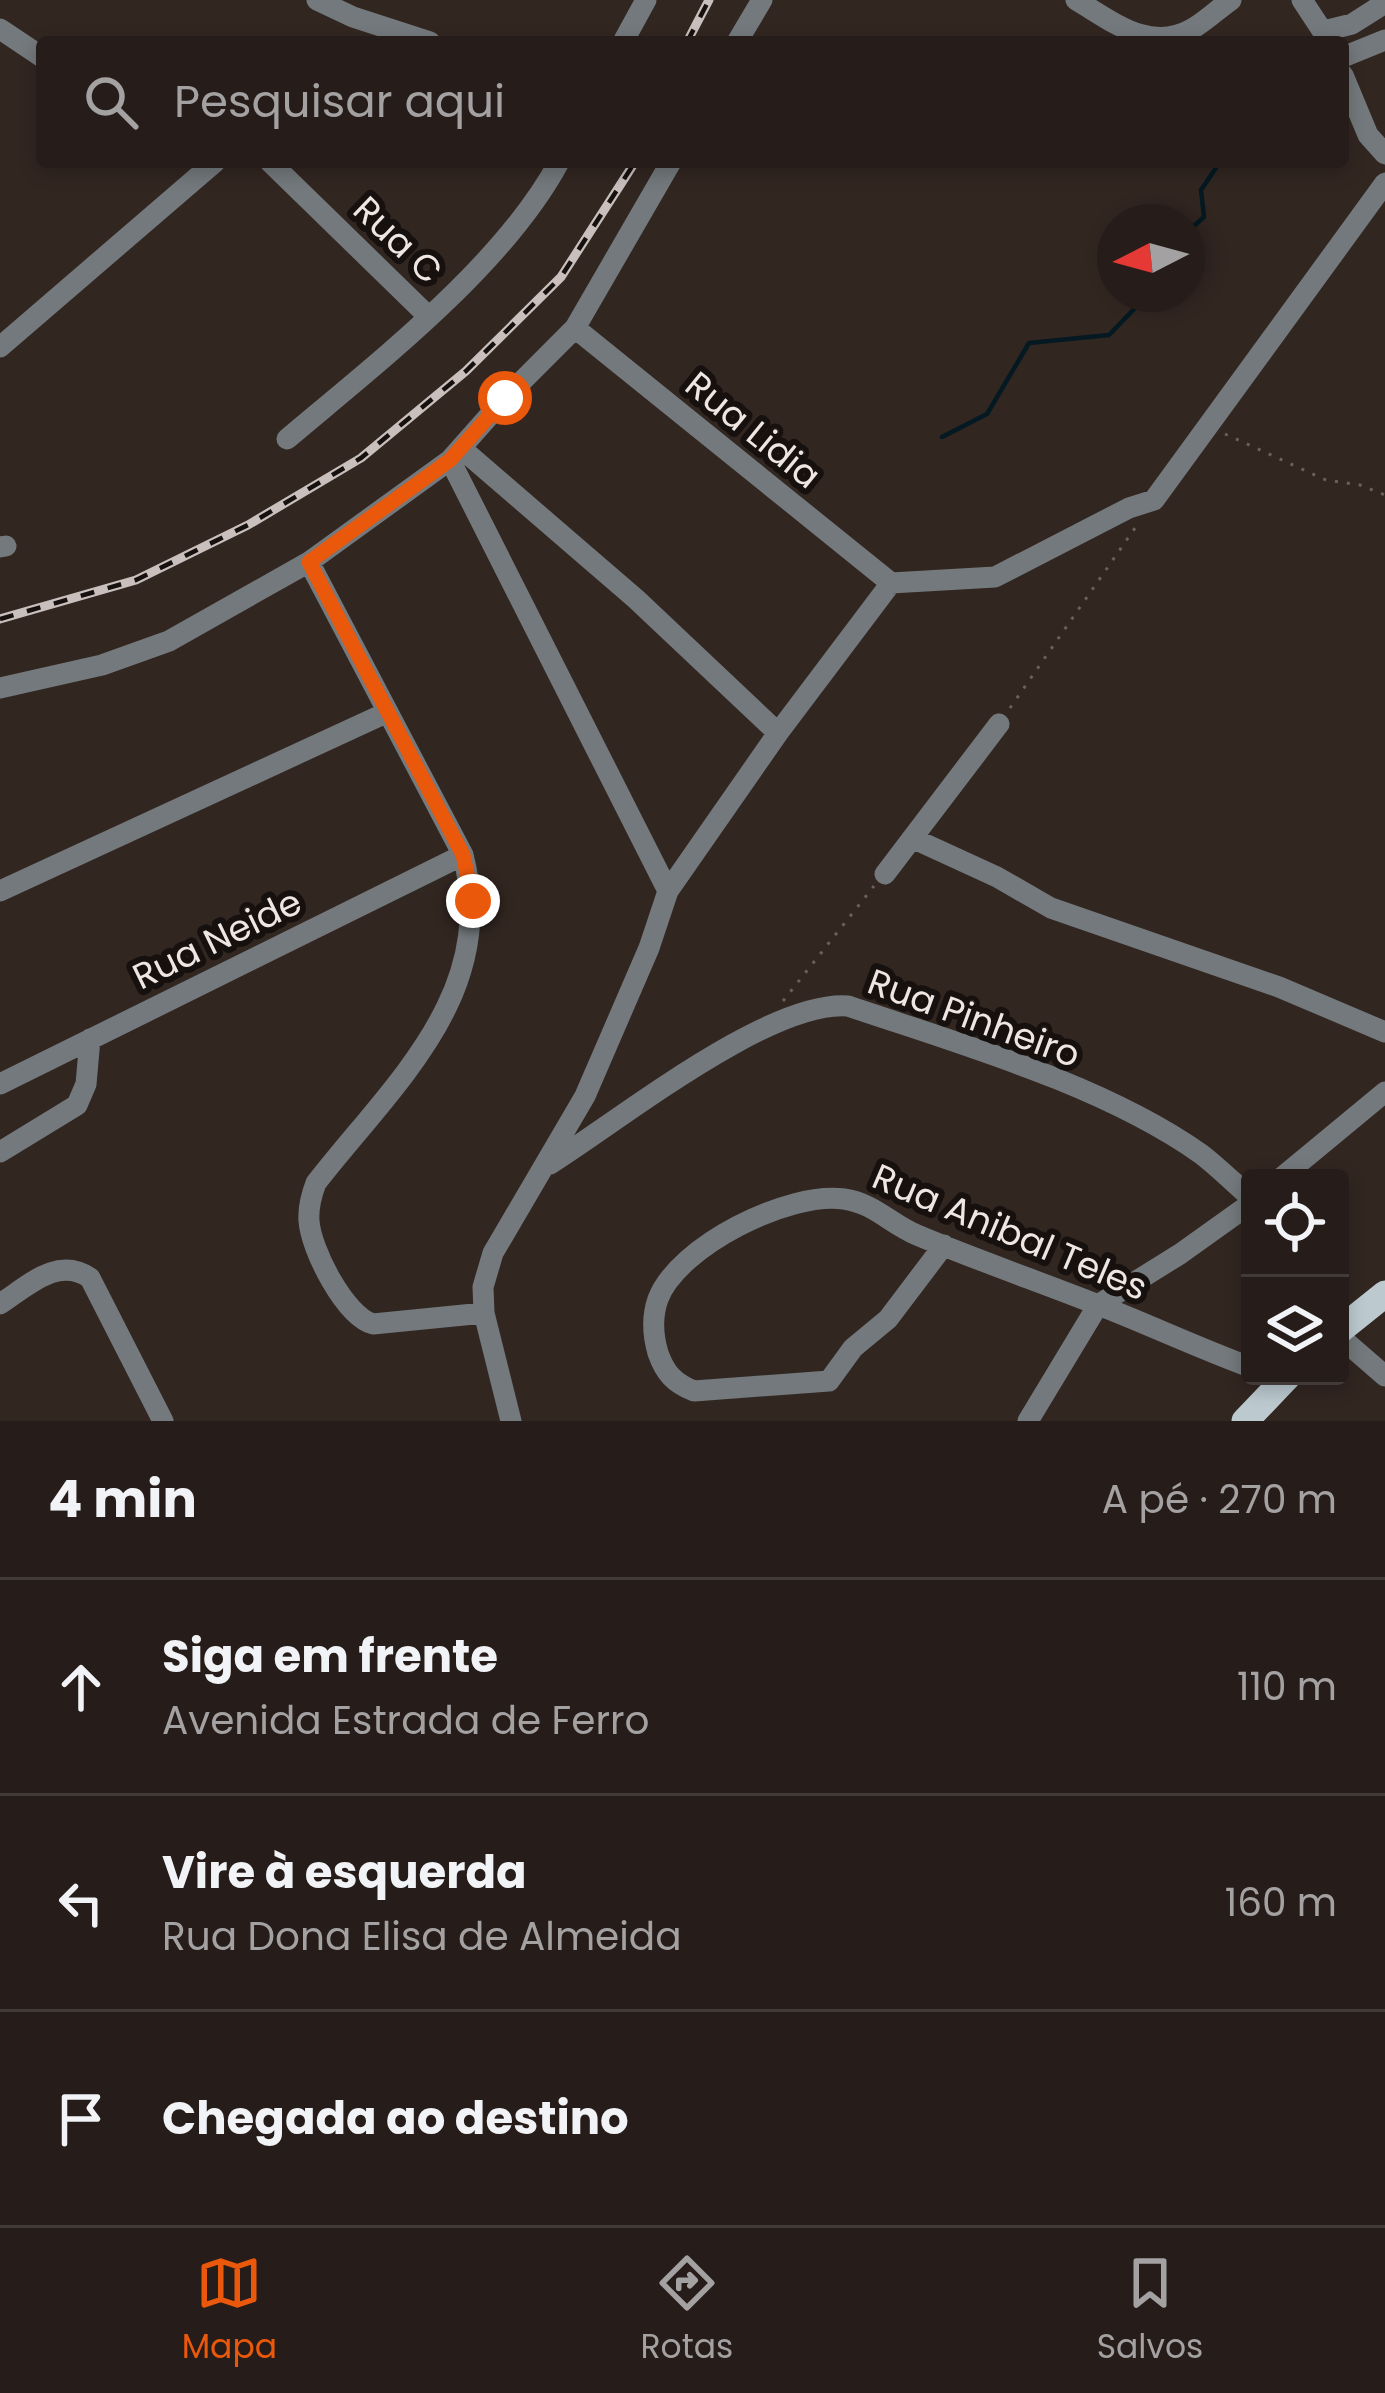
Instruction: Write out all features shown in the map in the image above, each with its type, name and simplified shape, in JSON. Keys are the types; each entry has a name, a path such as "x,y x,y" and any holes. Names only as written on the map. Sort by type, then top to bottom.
{"main road":[{"path":"1349,1326 1385,1294"},
{"path":"1257,1417 1276,1385"}],"street":[{"path":"317,0 414,36"},
{"path":"740,36 762,0"},
{"path":"1076,0 1139,36"},
{"path":"1170,36 1192,29 1231,0"},
{"path":"1302,0 1326,35 1385,3"},
{"path":"626,36 641,1"},
{"path":"0,28 36,53"},
{"path":"1349,55 1385,40"},
{"path":"1349,89 1368,135 1385,154"},
{"path":"0,347 208,168"},
{"name":"Rua C","path":"276,168 428,315"},
{"path":"287,439 495,252 533,207 550,168"},
{"path":"0,688 102,664 169,641 309,562 456,454 574,328 667,168"},
{"path":"511,1421 484,1313 483,1287 493,1252 585,1096 668,892 778,733 890,583 995,577 1154,500 1385,183"},
{"name":"Rua Lidia","path":"574,328 890,583"},
{"path":"456,454 636,599 778,733"},
{"path":"456,454 668,892"},
{"path":"309,562 463,855 473,901 451,1001 434,1036 316,1183 309,1221 312,1239 358,1318 374,1324 484,1313"},
{"path":"0,891 388,712"},
{"path":"885,874 999,724"},
{"path":"912,838 1051,908 1279,988 1385,1032"},
{"name":"Rua Neide","path":"0,1084 463,855"},
{"name":"Rua Pinheiro","path":"546,1166 764,1026 806,1009 848,1006 1066,1084 1201,1154 1241,1192"},
{"path":"0,1152 77,1105 86,1084 90,1039"},
{"path":"1292,1169 1385,1092"},
{"name":"Rua Anibal Teles","path":"944,1245 888,1319 853,1348 829,1381 694,1391 675,1383 663,1366 653,1319 670,1278 706,1247 789,1204 841,1198 868,1205 913,1234 944,1245 1098,1305 1241,1363"},
{"path":"1028,1421 1098,1305 1180,1254 1241,1207"},
{"path":"0,1304 61,1267 77,1269 90,1278 153,1418"},
{"path":"1349,1342 1385,1376"}],"path":[{"path":"1208,423 1246,446 1326,480 1360,484 1385,495"},
{"path":"999,724 1154,500"},
{"path":"764,1026 885,874"}],"waterway":[{"path":"1203,204 1201,190 1216,168"},
{"path":"942,437 987,414 1029,343 1109,335 1131,312"}],"railway":[{"path":"690,36 709,0"},
{"path":"0,619 136,580 248,525 361,458 466,371 561,277 631,168"}],"route":[{"path":"473,901 463,855 309,562 450,460 505,398"}]}
